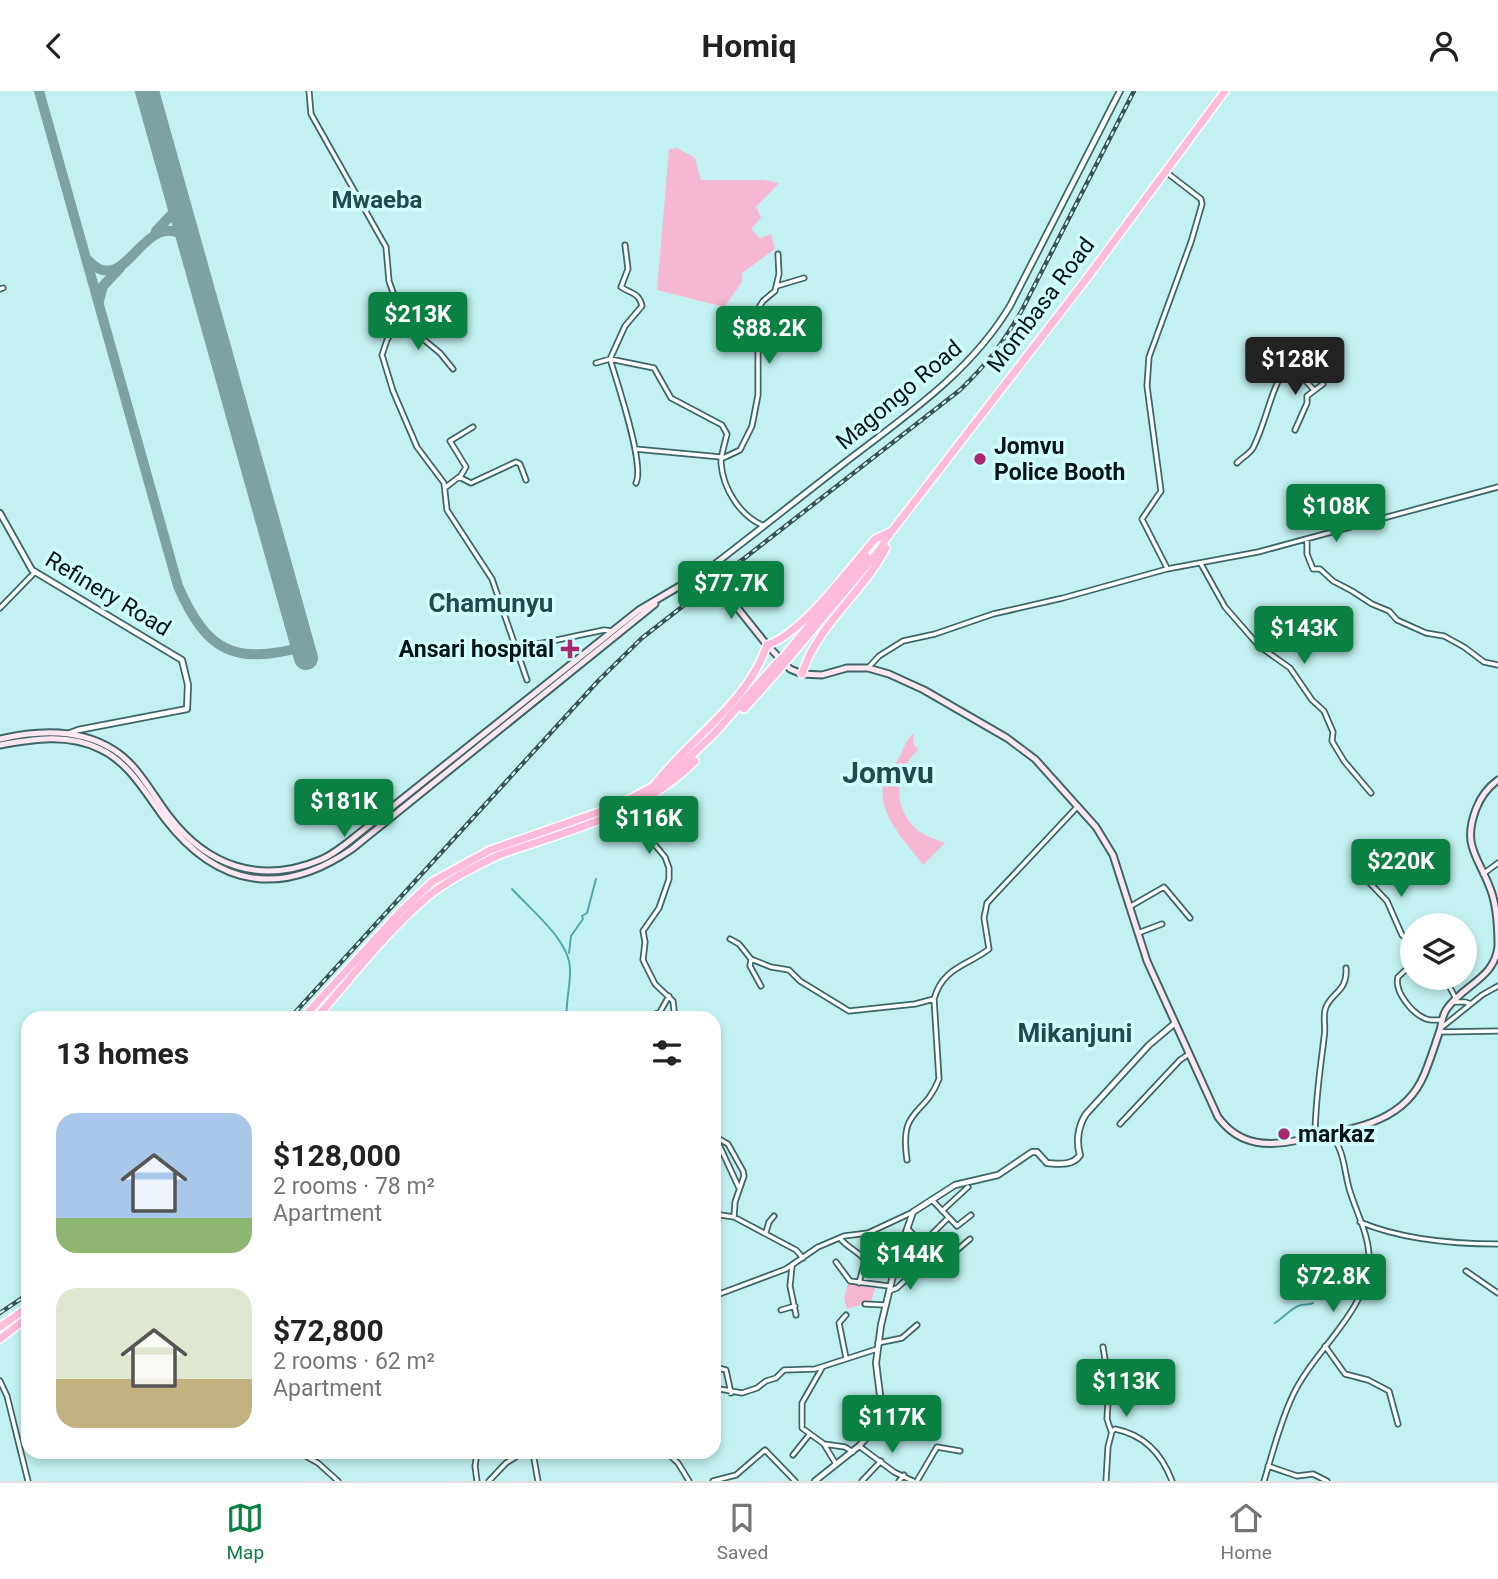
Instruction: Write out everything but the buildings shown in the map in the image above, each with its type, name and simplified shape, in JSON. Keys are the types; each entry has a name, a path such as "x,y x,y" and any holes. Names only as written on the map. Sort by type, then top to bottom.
{"highway":[{"name":"Mombasa Road","path":"309,1011 399,913 432,882 506,843 620,805 685,763 736,714 789,659 881,547 1225,91"},
{"path":"653,786 736,697 764,655 767,645 776,642 798,625 875,539 892,531"},
{"path":"802,674 829,624 866,580 882,555 892,531"},
{"name":"Mombasa Road","path":"322,1011 398,925 426,898 499,855 627,810 671,783 700,756 736,714"},
{"path":"0,1327 21,1312"},
{"path":"0,1339 21,1322"}],"main road":[{"name":"Magongo Road","path":"0,739 39,731 69,734 99,742 121,755 190,840 207,854 243,869 282,870 323,859 347,843 639,611 707,570"},
{"path":"707,570 767,645 790,669 802,674 822,675 847,668 868,668 923,690 1013,741 1035,759 1096,827 1110,849 1150,969 1218,1117 1236,1134 1252,1142 1278,1144 1370,1124 1398,1109 1421,1081 1446,1011 1482,978 1497,959 1495,906 1470,841 1469,831 1483,794 1498,780"},
{"name":"Magongo Road","path":"0,745 38,738 57,738 100,749 124,766 190,847 222,868 266,880 307,874 352,849 669,593"},
{"path":"347,843 352,849"}],"street":[{"path":"309,91 311,114 386,247 389,281 401,315 386,344 383,360 416,447 446,487 446,509 492,579 527,680"},
{"name":"Magongo Road","path":"707,570 931,395 985,343 1010,306 1120,91"},
{"path":"1166,172 1201,199 1202,205 1176,285 1154,339 1148,365 1149,405 1161,491 1142,519 1167,569"},
{"path":"625,245 628,269 621,286 637,295 642,306 625,326 610,359 635,449 639,471 636,483"},
{"path":"635,449 721,458 740,450 752,426 758,395 758,309 777,286 778,254"},
{"path":"777,286 804,278"},
{"path":"400,320 440,353 453,369"},
{"path":"596,363 610,359 654,368 671,398 722,425 727,435 721,458 725,479 736,504 744,513 764,526"},
{"path":"1237,463 1252,450 1254,441 1263,429 1268,407 1286,367 1294,368 1314,390"},
{"path":"1295,430 1307,403 1307,395 1323,384"},
{"path":"446,487 460,477 466,467 450,441 473,428"},
{"path":"460,477 471,483 518,462 526,480"},
{"path":"868,668 879,656 903,641 935,634 993,614 1063,599 1167,569 1307,539 1498,487"},
{"name":"Refinery Road","path":"0,513 23,557 35,572 180,657 188,685 189,705 185,710 69,734"},
{"path":"1307,539 1307,554 1313,569 1320,569 1333,581 1388,611 1397,620 1444,636 1484,662 1498,665"},
{"path":"1201,563 1225,607 1268,655 1290,668 1312,700 1324,711 1333,732 1332,741 1344,761 1371,793"},
{"path":"0,608 35,572"},
{"path":"491,654 604,630 614,632"},
{"path":"907,1160 905,1126 939,1079 934,999 938,985 957,966 989,949 984,918 986,903 1077,806"},
{"path":"627,810 638,834 655,845 665,857 668,867 668,879 659,908 642,933 645,942 643,960 655,984 674,1003 674,1011"},
{"path":"1483,874 1498,863"},
{"path":"1366,879 1387,901 1400,931"},
{"path":"1129,907 1164,887 1190,918"},
{"path":"1138,933 1162,924"},
{"path":"730,939 739,944 751,959 771,967 789,970 800,981 849,1011 915,1004 934,999"},
{"path":"751,959 750,966 761,986"},
{"path":"1315,1137 1317,1084 1325,1011 1326,1006 1344,985 1346,968"},
{"path":"1400,975 1398,987 1414,1012 1425,1019 1442,1020"},
{"path":"1440,1030 1498,985"},
{"path":"1451,990 1455,1000 1471,1004"},
{"path":"661,1011 669,996"},
{"path":"721,1293 792,1266 818,1247 840,1238 868,1233 913,1212 962,1182 998,1175 1035,1151 1047,1163 1070,1163 1076,1160 1080,1155 1080,1125 1086,1114 1155,1039 1175,1023"},
{"path":"1440,1030 1498,1031"},
{"path":"1120,1124 1180,1060 1189,1054"},
{"path":"1264,1481 1284,1414 1293,1395 1358,1300 1366,1280 1368,1246 1340,1150 1330,1134"},
{"path":"721,1140 728,1144 739,1161 744,1177 735,1202 734,1216"},
{"path":"721,1149 739,1188"},
{"path":"942,1211 968,1187"},
{"path":"932,1200 958,1226 971,1215"},
{"path":"816,1481 853,1452 871,1432 878,1412 880,1392 876,1363 885,1305 913,1212"},
{"path":"721,1215 734,1216 796,1250 803,1258"},
{"path":"766,1233 774,1216"},
{"path":"932,1234 948,1218"},
{"path":"1360,1222 1411,1237 1464,1244 1498,1244"},
{"path":"836,1262 850,1281 889,1289 897,1288 913,1273 922,1244 908,1229"},
{"path":"840,1238 845,1245 857,1250 865,1260"},
{"path":"913,1273 929,1272 970,1239"},
{"path":"859,1283 868,1255 887,1242 902,1245"},
{"path":"792,1266 790,1286 796,1315"},
{"path":"1466,1271 1498,1293"},
{"path":"865,1304 885,1305"},
{"path":"781,1310 795,1306"},
{"path":"846,1315 839,1323 846,1358"},
{"path":"878,1343 902,1338 917,1325"},
{"path":"1103,1346 1109,1384 1107,1419 1112,1431 1106,1481"},
{"path":"1325,1346 1345,1374 1368,1380 1389,1391 1398,1424"},
{"path":"721,1390 742,1393 776,1378 784,1370 803,1371 822,1367 877,1349"},
{"path":"822,1367 802,1403 801,1424 809,1435 824,1444 853,1452"},
{"path":"721,1369 726,1370 731,1393"},
{"path":"0,1381 7,1396 21,1453"},
{"path":"1112,1431 1115,1429 1125,1432 1152,1447 1161,1457 1171,1481"},
{"path":"793,1455 809,1435"},
{"path":"824,1444 836,1464"},
{"path":"859,1446 894,1472 915,1481 937,1447 960,1451"},
{"path":"713,1481 736,1475 766,1450 795,1481"},
{"path":"23,1459 28,1481"},
{"path":"311,1459 338,1481"},
{"path":"476,1459 477,1481"},
{"path":"489,1481 511,1459"},
{"path":"534,1459 538,1481"},
{"path":"674,1459 689,1481"},
{"path":"862,1481 881,1461"},
{"path":"1268,1466 1297,1476 1313,1474 1326,1481"},
{"path":"899,1481 904,1475"}],"shaded area":[{"path":"677,148 695,158 701,180 764,180 779,183 756,207 761,218 751,229 760,238 771,234 775,249 742,273 742,282 724,307 657,290 669,149"},
{"path":"914,733 913,743 918,750 910,758 901,778 900,799 908,819 918,830 945,843 923,865 888,815 883,791 886,777"},
{"path":"848,1282 875,1288 871,1302 847,1309 844,1299"}],"waterway":[{"path":"569,953 571,936 583,919 582,916 587,913 596,879"},
{"path":"512,889 548,926 568,957 570,974 567,1011"},
{"path":"1275,1323 1297,1306 1313,1303"}],"taxiway":[{"path":"39,91 178,586 200,626 212,639 226,648 241,653 258,654 303,647"},
{"path":"156,231 174,212 177,198"},
{"path":"88,260 102,270 114,270 159,233 173,231 189,239"},
{"path":"99,301 103,286 120,268"}],"runway":[{"path":"147,91 306,658"}],"railway":[{"path":"296,1011 599,680 642,638 960,390 979,371 1022,310 1134,91"},
{"path":"0,1313 21,1299"}],"place":[{"name":"Jomvu Police Booth","path":"980,459"},
{"name":"Ansari hospital","path":"570,649"},
{"name":"markaz","path":"1284,1134"}],"district":[{"name":"Mwaeba","path":"377,200"},
{"name":"Chamunyu","path":"491,603"},
{"name":"Jomvu","path":"888,772"},
{"name":"Mikanjuni","path":"1075,1033"}]}
